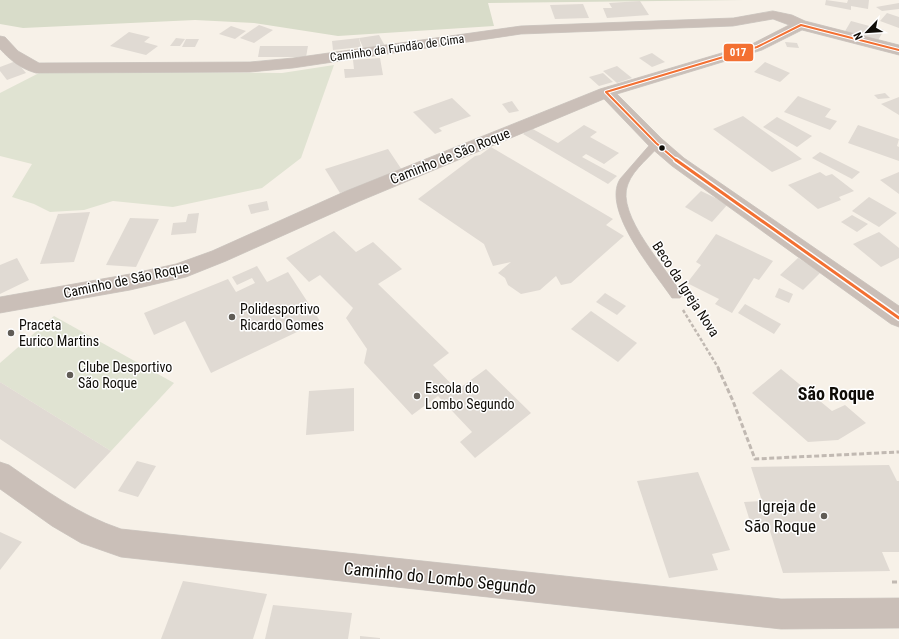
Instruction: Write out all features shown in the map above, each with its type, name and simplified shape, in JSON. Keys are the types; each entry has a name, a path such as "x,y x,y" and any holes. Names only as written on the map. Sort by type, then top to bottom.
{"street":[{"name":"Caminho da Fundão de Cima","path":"0,40 13,54 36,68 58,70 250,67 308,61 521,30 733,22 773,15 787,18 801,25"},
{"path":"801,25 822,29 899,50"},
{"name":"Caminho de São Roque","path":"0,304 130,282 180,271 219,256 353,196 606,92 757,47 788,30 801,25"},
{"path":"606,92 656,143 678,162 899,318"},
{"name":"Caminho do Lombo Segundo","path":"0,474 62,517 90,533 121,543 781,614 899,613"}],"lane":[{"name":"Beco da Igreja Nova","path":"656,143 622,184 620,198 633,231 648,256 664,276 676,295"}],"path":[{"name":"Beco da Igreja Nova","path":"676,295 687,320 707,347 719,370 755,459 899,452"}],"green space":[{"path":"0,0 744,0 488,3 494,26 338,36 254,23 195,20 23,28 0,24"},
{"path":"334,65 301,158 262,188 173,207 113,201 84,210 50,212 34,204 12,197 32,164 0,156 0,93 43,71 282,73"},
{"path":"54,316 174,383 111,451 0,382 0,363"}],"building":[{"path":"826,0 847,3 848,0 869,0 868,9 851,6 851,10 825,5"},
{"path":"640,1 649,15 607,18 603,8 612,8 609,3"},
{"path":"899,3 899,9 882,11 876,7"},
{"path":"583,4 589,18 555,19 550,5"},
{"path":"887,13 899,17 899,28 880,21"},
{"path":"851,21 884,30 877,42 844,33"},
{"path":"259,25 273,30 254,43 240,38"},
{"path":"231,26 246,31 235,39 219,34"},
{"path":"129,32 150,37 144,42 158,46 146,55 110,46"},
{"path":"379,35 385,46 364,50 359,38"},
{"path":"176,38 185,39 180,46 170,46"},
{"path":"359,38 361,47 333,50 332,41"},
{"path":"186,39 199,39 195,47 182,47"},
{"path":"785,42 797,43 799,48 787,47"},
{"path":"260,46 308,46 306,57 258,57"},
{"path":"652,53 665,62 652,67 639,58"},
{"path":"380,58 383,75 345,78 344,69 354,69 353,60"},
{"path":"16,61 26,73 7,80 0,71 0,67"},
{"path":"765,62 790,73 780,82 754,72"},
{"path":"617,66 632,78 617,83 603,71"},
{"path":"603,73 613,82 599,86 589,77"},
{"path":"885,93 890,98 878,99 874,95"},
{"path":"798,96 831,109 825,117 837,121 830,130 784,112"},
{"path":"899,97 899,115 881,104"},
{"path":"452,98 471,116 439,128 442,131 435,134 413,112"},
{"path":"512,101 519,111 509,113 502,104"},
{"path":"743,116 802,159 772,172 713,129"},
{"path":"777,117 812,136 797,147 763,127"},
{"path":"584,125 597,132 590,137 619,153 604,164 586,154 582,157 617,176 608,184 523,134 531,128 558,143"},
{"path":"858,125 899,139 897,146 899,147 899,161 848,143"},
{"path":"491,147 613,219 606,225 624,236 571,283 561,285 556,276 540,290 521,294 508,285 505,278 498,273 511,262 493,266 484,244 418,199 475,156 480,155"},
{"path":"388,149 404,173 340,193 325,169"},
{"path":"820,152 860,172 852,179 812,158"},
{"path":"820,172 826,176 832,174 854,191 839,197 841,200 818,209 788,185"},
{"path":"899,172 899,194 880,180"},
{"path":"701,191 728,204 712,222 685,207"},
{"path":"869,197 897,213 879,227 852,211"},
{"path":"267,201 269,210 251,214 248,205"},
{"path":"90,212 74,262 40,264 58,214"},
{"path":"199,213 196,233 171,235 173,223 186,222 188,214"},
{"path":"852,215 868,224 857,232 841,222"},
{"path":"130,218 159,219 136,267 106,265"},
{"path":"334,231 356,252 373,242 402,269 378,284 449,353 433,365 457,390 486,369 531,413 475,458 460,442 472,432 438,396 412,415 364,363 367,349 346,318 353,308 320,275 309,282 286,258"},
{"path":"879,232 899,248 899,258 881,267 853,244"},
{"path":"716,234 773,261 759,280 754,278 732,313 715,304 719,299 687,283 701,265 696,262"},
{"path":"17,258 29,280 0,294 0,265"},
{"path":"798,258 821,272 803,290 780,275"},
{"name":"Polidesportivo Ricardo Gomes","path":"257,266 267,282 288,272 320,321 211,373 185,321 154,335 144,313 228,279 236,292 255,283 252,278 237,285 232,277"},
{"path":"779,288 793,294 789,303 775,297"},
{"path":"605,293 626,306 617,315 596,302"},
{"path":"745,304 781,324 774,334 738,313"},
{"path":"591,311 637,343 618,362 571,329"},
{"path":"781,369 832,411 845,405 866,423 838,440 808,442 752,393"},
{"path":"0,382 111,451 75,489 0,439"},
{"path":"354,388 354,431 306,435 309,391"},
{"path":"137,461 156,466 138,497 118,491"},
{"name":"Igreja de São Roque","path":"889,465 897,481 899,481 899,552 882,552 890,571 783,573 770,531 753,531 744,502 762,501 751,467"},
{"path":"698,472 730,550 712,554 718,570 669,578 637,481"},
{"path":"0,532 22,542 0,570"},
{"path":"183,581 267,594 253,639 161,639"},
{"path":"273,605 352,613 348,639 265,639"},
{"path":"360,636 380,638 380,639 360,639"}],"transit line":[{"name":"017","path":"899,50 801,25 757,47 606,92 656,143 678,162 899,318"}],"place":[{"name":"Polidesportivo Ricardo Gomes","path":"232,317"},
{"name":"Praceta Eurico Martins","path":"11,333"},
{"name":"Clube Desportivo São Roque","path":"70,375"},
{"name":"Escola do Lombo Segundo","path":"417,396"},
{"name":"Igreja de São Roque","path":"824,516"}],"district":[{"name":"São Roque","path":"836,393"}]}
